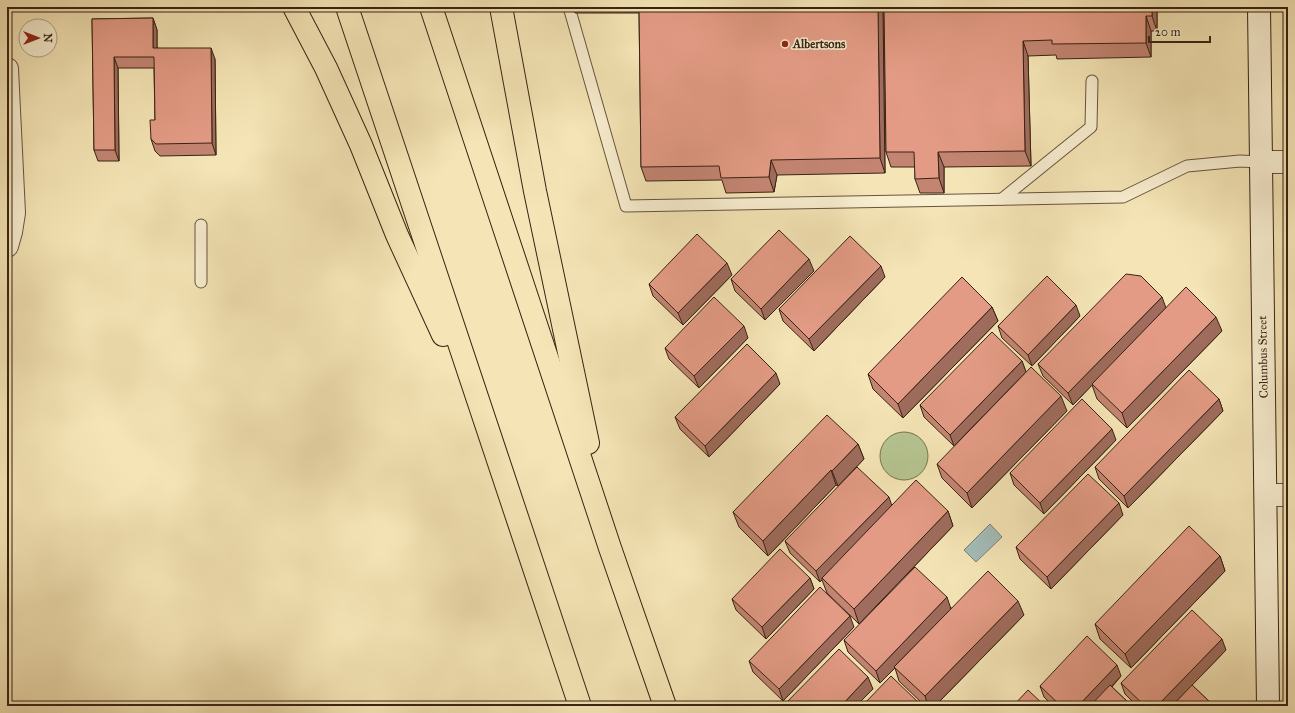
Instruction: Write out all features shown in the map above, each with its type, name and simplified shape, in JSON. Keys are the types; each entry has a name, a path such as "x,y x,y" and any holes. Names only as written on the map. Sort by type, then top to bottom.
{"highway":[{"path":"294,7 326,68 361,145 397,235 489,436"},
{"path":"347,7 580,706"},
{"path":"432,7 610,548 665,706"},
{"path":"501,7 535,191 610,548"}],"main road":[{"name":"Columbus Street","path":"1259,7 1268,706"},
{"path":"7,69 14,213 7,246"},
{"path":"1261,162 1288,162"},
{"path":"1266,495 1288,495"}],"lane":[{"path":"569,7 626,206 1123,197 1187,166 1240,161 1261,162"},
{"path":"1002,199 1091,127 1092,81"},
{"path":"201,225 201,282"}],"green space":[{"path":"904,432 913,434 921,439 926,447 928,456 926,465 921,473 913,478 904,480 895,478 887,473 882,465 880,456 882,447 887,439 895,434"}],"water":[{"path":"990,524 1002,537 976,562 964,550"}],"building":[{"path":"639,7 878,7 880,158 771,160 769,177 721,178 719,166 641,167"},
{"path":"884,7 1152,7 1152,16 1146,16 1146,43 1052,44 1052,40 1023,41 1025,151 938,152 939,178 915,179 914,152 886,152"},
{"path":"153,18 153,48 211,48 212,143 156,144 151,139 150,120 155,120 154,57 114,57 115,150 94,150 92,19"},
{"path":"779,230 809,259 761,309 731,279"},
{"path":"697,234 727,263 678,313 649,284"},
{"path":"850,236 881,266 809,339 779,309"},
{"path":"1126,274 1141,276 1162,297 1068,393 1038,364"},
{"path":"1047,276 1076,305 1028,355 998,326"},
{"path":"962,277 992,307 898,404 868,374"},
{"path":"1186,287 1216,317 1122,413 1092,384"},
{"path":"714,297 744,326 694,376 665,348"},
{"path":"992,332 1022,361 950,435 920,405"},
{"path":"747,344 776,373 705,446 675,417"},
{"path":"1031,367 1061,396 967,493 937,464"},
{"path":"1189,370 1219,399 1124,496 1095,467"},
{"path":"1082,399 1112,429 1040,503 1010,473"},
{"path":"827,415 858,444 763,541 733,512"},
{"path":"857,467 889,497 816,571 785,541"},
{"path":"1088,474 1119,503 1047,577 1016,547"},
{"path":"916,480 948,511 854,609 822,578"},
{"path":"1189,526 1220,556 1125,654 1095,624"},
{"path":"780,549 810,578 762,627 732,599"},
{"path":"915,567 947,597 876,671 844,640"},
{"path":"988,571 1018,601 925,696 894,667"},
{"path":"820,587 850,616 779,689 749,661"},
{"path":"1192,610 1222,639 1157,706 1145,706 1121,683"},
{"path":"1087,636 1117,665 1078,706 1061,706 1040,686"},
{"path":"839,649 868,677 841,706 783,706"},
{"path":"891,676 920,704 919,706 862,706"},
{"path":"1110,685 1132,706 1090,706"},
{"path":"1192,685 1214,706 1172,706"},
{"path":"1028,690 1045,706 1013,706"}],"place":[{"name":"Albertsons","path":"785,44"}]}
